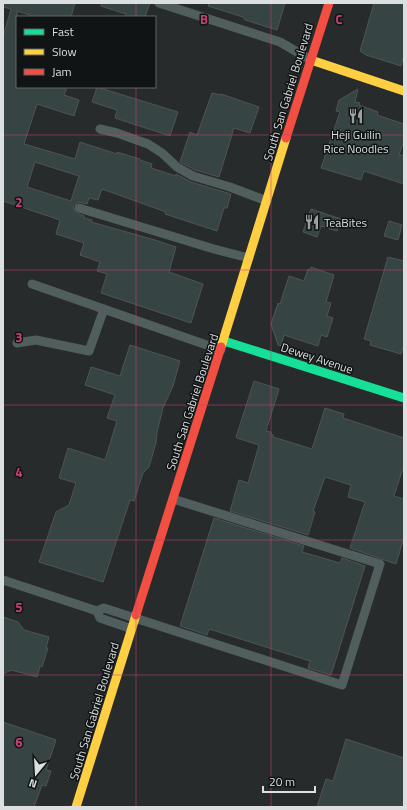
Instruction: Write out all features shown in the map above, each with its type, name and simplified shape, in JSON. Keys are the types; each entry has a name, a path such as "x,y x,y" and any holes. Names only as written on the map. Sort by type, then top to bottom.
{"main road":[{"name":"South San Gabriel Boulevard","path":"76,807 329,3"},
{"path":"311,60 404,91"},
{"name":"Dewey Avenue","path":"222,346 404,398"}],"lane":[{"path":"159,3 280,42 311,60"},
{"path":"100,130 118,133 148,144 162,153 178,167 193,176 230,187 267,201"},
{"path":"78,208 249,258"},
{"path":"32,284 104,309 222,346"},
{"path":"17,343 36,340 89,351 104,309"},
{"path":"3,580 97,611 104,608 342,685 380,564 173,499"},
{"path":"97,611 100,618 132,629"}],"building":[{"path":"3,3 75,3 71,16 33,16 17,11 16,88 67,88 64,95 79,100 74,116 37,104 24,144 75,159 80,142 117,154 117,152 140,159 152,164 151,168 176,176 176,174 191,182 231,194 227,208 224,208 217,231 165,214 166,212 102,189 98,200 89,198 87,204 78,202 73,206 75,212 84,216 84,218 92,220 91,222 176,247 169,272 203,284 191,323 101,293 107,274 97,271 100,262 80,255 84,243 56,234 60,220 3,201 3,37 11,9 3,7","holes":["35,162 79,176 71,201 27,187"]},
{"path":"101,3 150,3 145,16 125,16 126,14 101,6"},
{"path":"209,3 285,3 277,30 208,6"},
{"path":"374,3 404,3 404,55 401,66 366,55 360,51"},
{"path":"97,88 100,88 178,112 170,136 115,118 117,110 92,102"},
{"path":"358,89 355,102 378,112 377,115 404,124 404,140 399,155 404,155 404,184 364,171 361,180 321,168 340,112 336,111 339,100"},
{"path":"212,93 221,94 259,107 250,133 234,128 219,177 195,170 180,162 190,132 197,135"},
{"path":"311,209 341,219 337,231 321,226 317,237 303,232"},
{"path":"389,221 402,225 398,240 384,236"},
{"path":"388,257 404,261 404,345 401,354 370,345 371,341 364,339"},
{"path":"311,267 334,275 326,302 331,303 327,316 333,318 327,337 321,335 318,346 284,335 281,346 278,345 271,324 278,303 280,304 289,276 304,281 308,269 310,270"},
{"path":"130,345 180,361 173,386 163,408 156,443 149,467 143,473 134,501 130,500 103,582 39,562 56,512 69,505 76,483 59,478 68,448 105,460 117,421 107,418 115,395 85,385 91,367 120,376"},
{"path":"254,381 279,389 266,431 271,432 273,437 312,449 325,408 344,414 343,418 404,438 404,465 394,496 404,499 404,537 396,564 350,548 365,502 348,497 351,485 325,477 313,511 315,512 308,535 230,511 239,480 248,483 259,445 236,437"},
{"path":"214,518 304,546 302,552 340,563 342,558 365,566 331,675 308,668 310,661 209,629 207,635 180,626"},
{"path":"3,617 18,622 24,630 49,637 46,648 48,648 37,677 11,670 3,674"},
{"path":"3,722 56,740 46,770 51,771 46,786 42,785 34,807 3,807"},
{"path":"346,739 404,758 404,807 317,807 326,779 333,781"}],"traffic: fast":[{"path":"224,341 404,398"}],"traffic: slow":[{"path":"311,60 404,91"},
{"path":"221,347 286,138"},
{"path":"76,807 136,615"}],"traffic: jam":[{"path":"286,138 329,3"},
{"path":"136,615 221,347"}],"place":[{"name":"Heji Guilin Rice Noodles","path":"356,116"},
{"name":"TeaBites","path":"312,222"}]}
